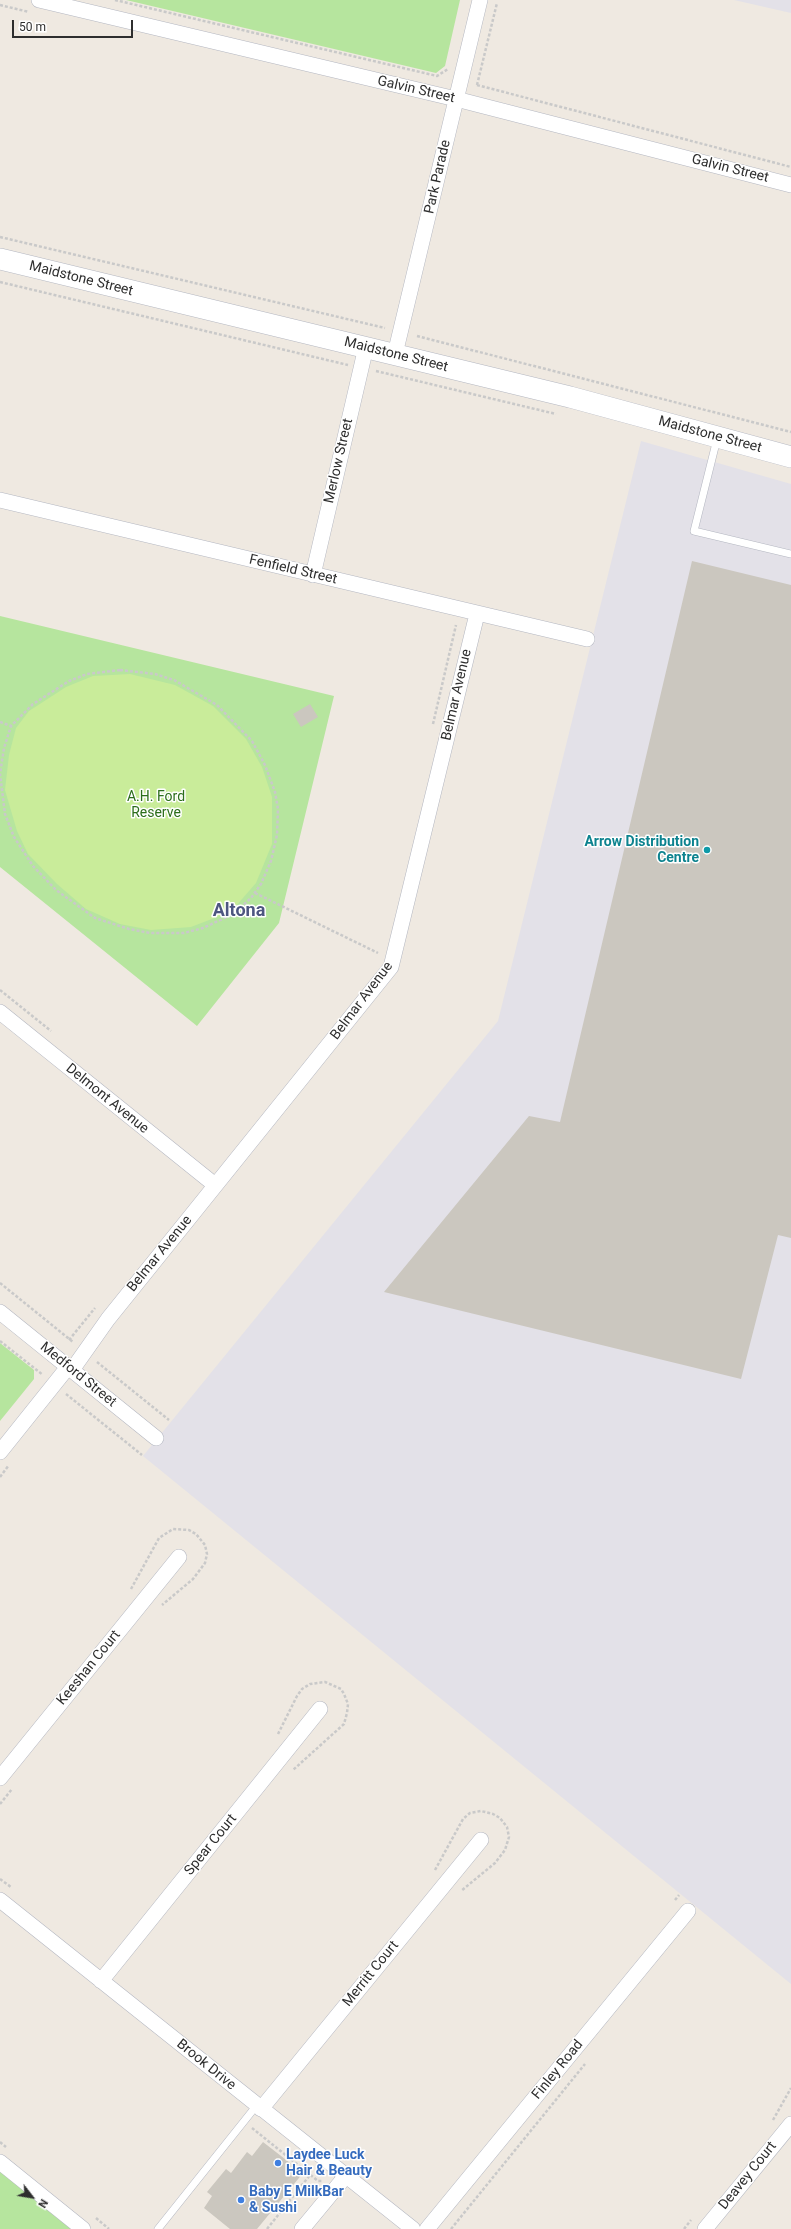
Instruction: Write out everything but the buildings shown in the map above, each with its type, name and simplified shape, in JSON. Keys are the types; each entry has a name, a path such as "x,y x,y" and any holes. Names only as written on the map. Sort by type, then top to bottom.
{"main road":[{"name":"Maidstone Street","path":"0,259 570,397 791,457"}],"street":[{"name":"Park Parade","path":"395,354 480,0"},
{"name":"Galvin Street","path":"35,6 456,99 791,184"},
{"name":"Merlow Street","path":"313,575 366,347"},
{"name":"Fenfield Street","path":"0,500 587,639"},
{"name":"Belmar Avenue","path":"0,1452 391,967 477,614"},
{"name":"Delmont Avenue","path":"0,1012 215,1186"},
{"name":"Medford Street","path":"0,1312 156,1438"},
{"name":"Keeshan Court","path":"0,1778 178,1557"},
{"name":"Spear Court","path":"101,1981 320,1709"},
{"name":"Merritt Court","path":"259,2107 481,1840"},
{"name":"Brook Drive","path":"0,1900 412,2229"},
{"name":"Finley Road","path":"428,2229 688,1911"},
{"name":"Deavey Court","path":"704,2229 791,2124"},
{"path":"0,2162 83,2229"},
{"path":"302,2229 345,2177"}],"lane":[{"path":"718,437 694,531 791,554"},
{"path":"158,2229 259,2107"}],"path":[{"path":"115,0 437,76 448,70 449,62"},
{"path":"0,5 35,6"},
{"path":"477,85 791,167"},
{"path":"0,237 386,328 388,321"},
{"path":"0,282 561,416"},
{"path":"417,336 791,432"},
{"path":"431,732 456,625"},
{"path":"120,670 155,674 174,680 217,705 252,741 265,765 278,809 277,835 268,872 255,893 233,914 203,928 184,933 150,933 129,929 95,918 79,908 56,890 33,866 14,837 5,814 0,774 4,748 11,726 33,704 51,691 69,681 87,674 104,671 120,670"},
{"path":"0,722 11,726"},
{"path":"255,893 378,953"},
{"path":"377,960 380,945"},
{"path":"0,1340 142,1455"},
{"path":"451,2229 585,2063"},
{"path":"768,2126 791,2088"},
{"path":"267,2229 310,2175"},
{"path":"684,2229 694,2217"}],"shaded area":[{"path":"734,0 791,0 791,13"},
{"path":"641,441 791,484 791,1984 143,1456 498,1021"}],"green space":[{"path":"126,0 460,0 445,66 436,73"},
{"name":"A.H. Ford Reserve","path":"0,616 334,696 279,923 197,1026 0,867"},
{"path":"130,674 175,685 213,706 246,739 262,767 272,797 272,844 256,883 236,906 222,915 191,927 151,930 120,924 86,909 57,884 28,854 17,831 5,790 9,755 16,728 29,711 66,687 93,676"},
{"path":"0,1343 34,1370 34,1379 0,1421"},
{"path":"0,2170 73,2229 0,2229"}],"place":[{"name":"Arrow Distribution Centre","path":"707,850"},
{"name":"Laydee Luck Hair & Beauty","path":"278,2163"},
{"name":"Baby E MilkBar & Sushi","path":"241,2200"}],"district":[{"name":"Altona","path":"239,911"}]}
